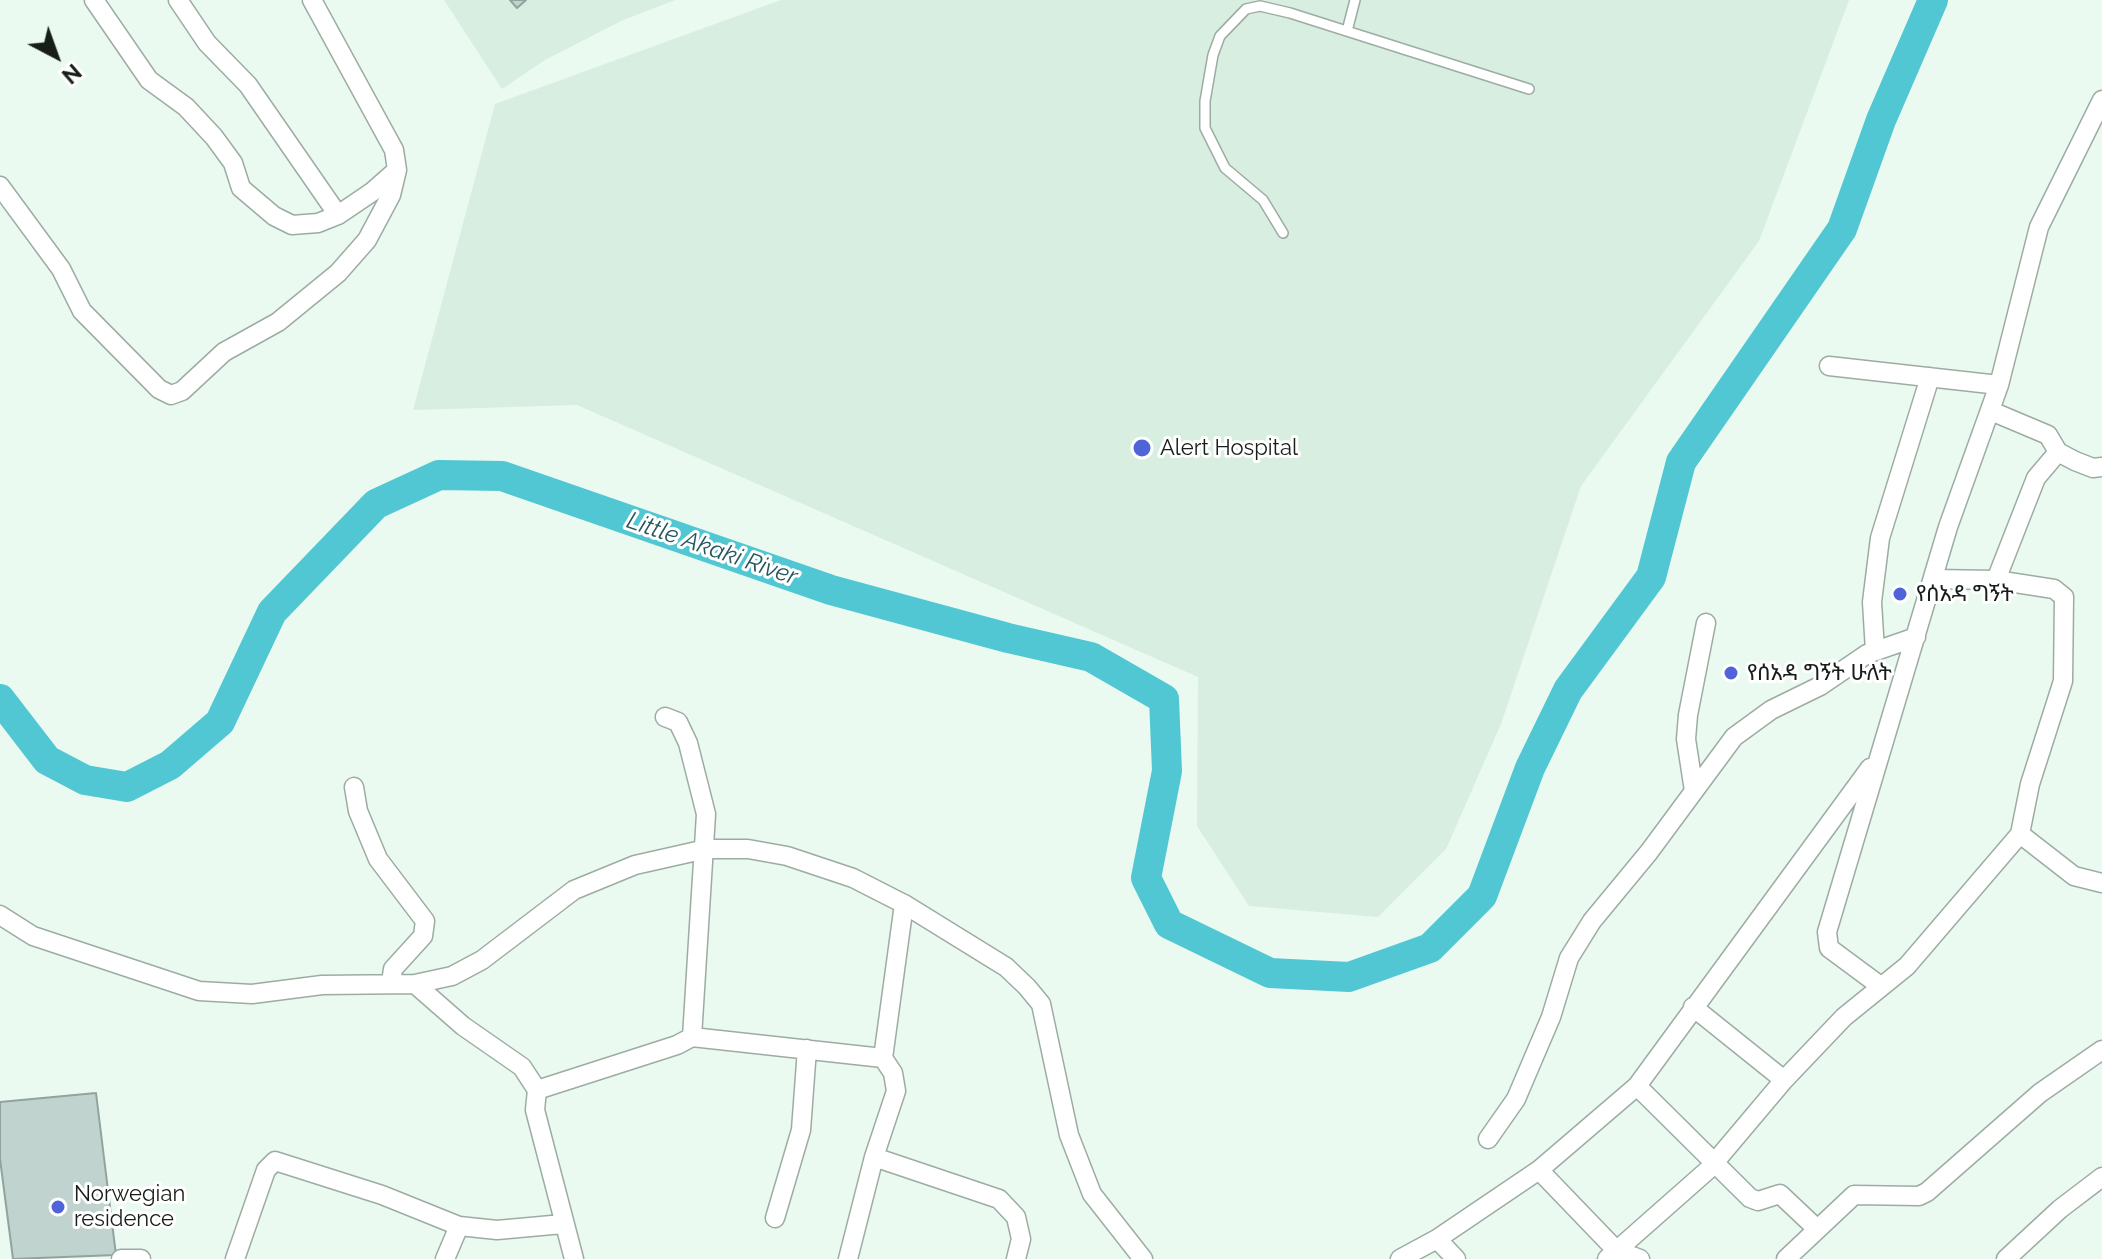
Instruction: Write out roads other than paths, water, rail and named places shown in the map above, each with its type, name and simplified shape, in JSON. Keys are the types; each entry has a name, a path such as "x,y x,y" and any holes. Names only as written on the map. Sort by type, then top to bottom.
{"street":[{"path":"94,0 149,80 186,107 214,137 233,163 241,188 292,225 318,223 338,215 397,170"},
{"path":"178,0 207,43 248,85 338,215"},
{"path":"0,186 61,269 82,311 159,389 171,395 182,391 242,340 278,322 338,273 367,240 391,195 397,170 394,150 312,0"},
{"path":"1879,985 1829,948 1827,932 1948,527 1999,385 2039,227 2102,100"},
{"path":"2084,140 2102,147"},
{"path":"1829,366 1999,385"},
{"path":"1875,651 1872,602 1880,538 1930,377"},
{"path":"1991,411 2048,435 2058,452 2093,468 2102,467"},
{"path":"1996,580 2036,478 2048,459 2058,452"},
{"path":"1611,1255 1709,1169 1784,1080 1879,985 1907,966 2020,834 2030,784 2063,681 2064,597 2054,589 1996,580 1934,579"},
{"path":"1694,791 1686,739 1706,623"},
{"path":"1488,1139 1516,1099 1551,1017 1569,958 1592,921 1649,852 1734,737 1875,651 1916,637"},
{"path":"665,717 678,722 688,743 706,814 692,1037"},
{"path":"1400,1259 1437,1239 1539,1170 1637,1086 1878,758"},
{"path":"354,787 358,811 373,849 425,921 423,936 393,969 391,982"},
{"path":"2020,834 2074,876 2102,883"},
{"path":"0,915 33,936 199,991 252,994 322,985 415,984 452,976 482,960 516,931 574,890 635,865 706,849 748,849 787,856 853,878 904,904 1006,967 1041,1004 1069,1135 1092,1194 1143,1259"},
{"path":"848,1259 874,1157 896,1091 893,1073 883,1058 904,904"},
{"path":"415,984 463,1026 522,1067 537,1090 535,1110 574,1259"},
{"path":"1693,1007 1784,1080"},
{"path":"537,1090 677,1045 692,1037 883,1058"},
{"path":"775,1218 801,1130 807,1049"},
{"path":"1786,1259 1854,1195 1919,1196 1927,1192 2040,1093 2102,1050"},
{"path":"1637,1086 1750,1198 1758,1201 1780,1194 1816,1228"},
{"path":"874,1157 999,1199 1016,1217 1021,1239 1016,1259"},
{"path":"235,1259 266,1170 275,1161 382,1195 459,1226 497,1230 563,1224"},
{"path":"1539,1170 1611,1255 1640,1259"},
{"path":"2006,1259 2102,1177"},
{"path":"445,1259 459,1226"},
{"path":"1437,1239 1456,1259"},
{"path":"121,1259 141,1259"}],"lane":[{"path":"1347,31 1355,0"},
{"path":"1283,233 1263,200 1225,168 1205,128 1205,101 1213,55 1231,21 1246,9 1260,6 1529,89"}],"waterway":[{"name":"Little Akaki River","path":"0,699 47,760 85,780 127,787 170,765 220,722 272,612 376,504 439,475 502,476 831,590 1091,657 1164,699 1167,771 1146,878 1169,924 1270,973 1349,977 1430,948 1482,896 1530,768 1568,690 1651,577 1681,462 1842,229 1881,120 1933,0"}],"place":[{"name":"Alert Hospital","path":"1142,448"},
{"name":"የሰአዳ ግኝት","path":"1900,594"},
{"name":"የሰአዳ ግኝት ሁለት","path":"1731,673"},
{"name":"Norwegian residence","path":"58,1207"}]}
